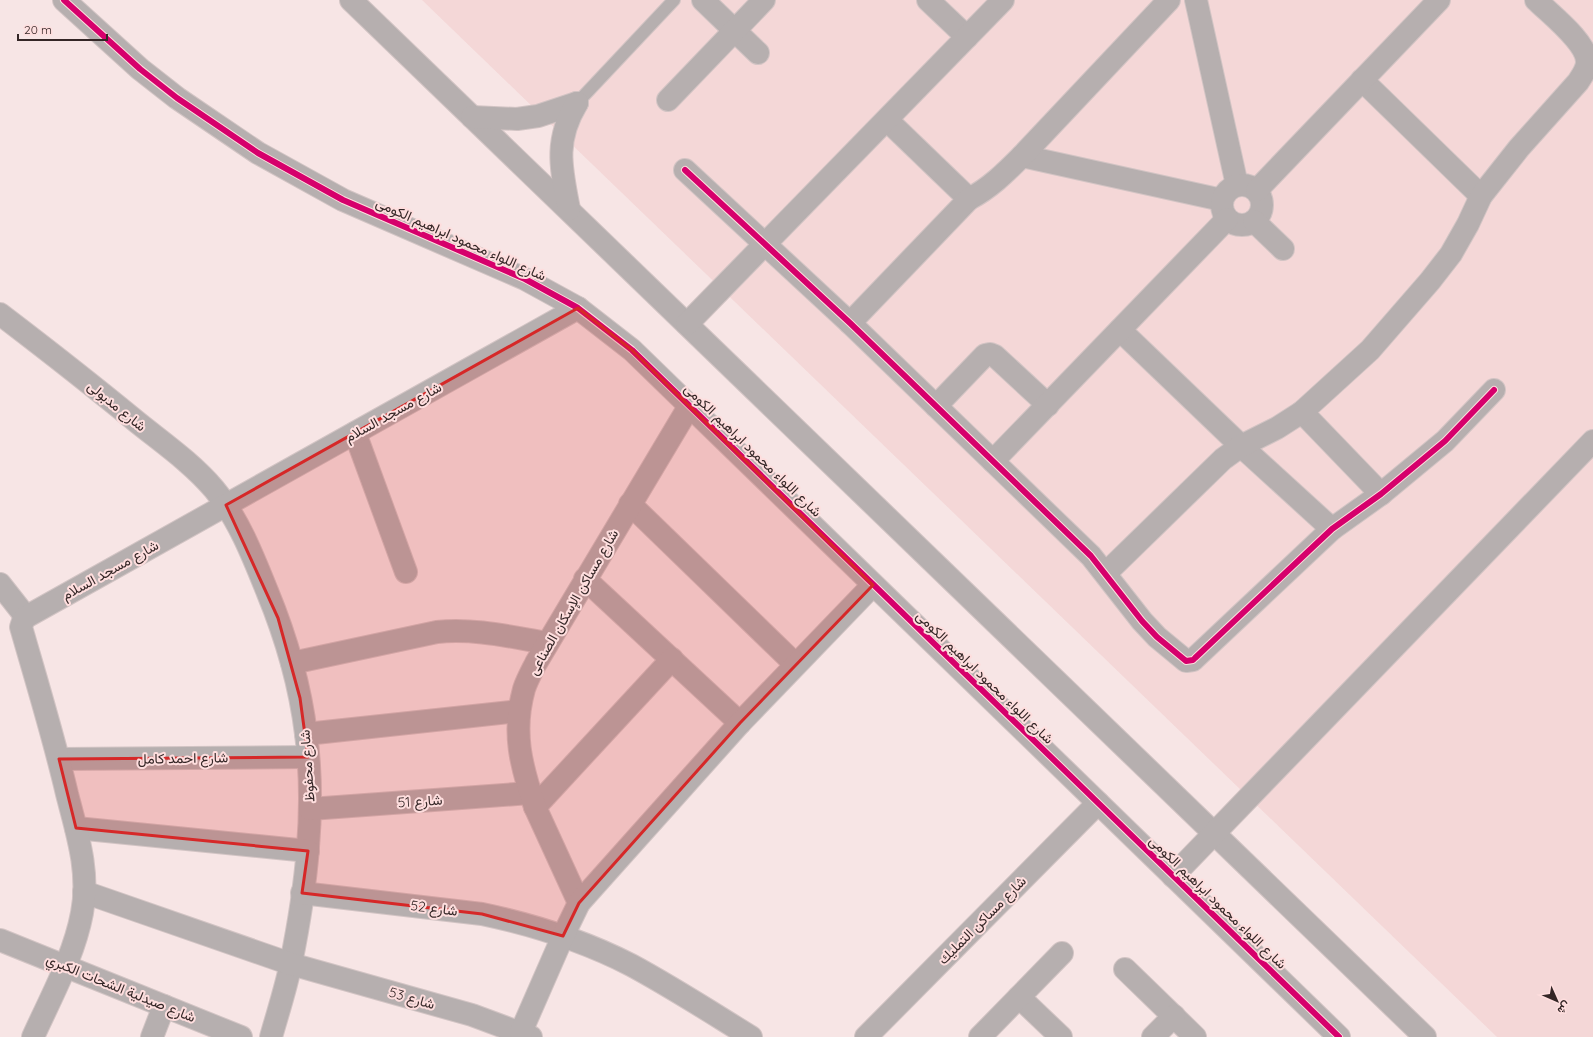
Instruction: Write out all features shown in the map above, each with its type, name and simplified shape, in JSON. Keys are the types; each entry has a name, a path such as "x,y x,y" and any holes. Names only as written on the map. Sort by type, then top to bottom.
{"street":[{"name":"شارع اللواء محمود ابراهيم الكومى","path":"64,0 140,69 177,98 258,153 343,200 525,279 578,308 632,350 1173,876 1329,1034"},
{"path":"351,0 1425,1037"},
{"path":"703,0 758,53"},
{"path":"668,100 764,0"},
{"path":"928,0 967,37"},
{"path":"688,324 1003,0"},
{"path":"850,323 969,199 998,180 1022,156 1169,0"},
{"path":"1022,156 1236,199 1261,197 1262,206 1260,215 1254,221 1245,225 1236,224 1236,199 1196,0"},
{"path":"1106,573 1223,459 1241,446 1277,428 1302,412 1370,350 1430,281 1451,254 1468,224 1481,196 1519,148 1578,82 1584,72 1587,63 1585,52 1579,41 1536,0"},
{"path":"993,461 1048,406 1120,330 1236,199 1362,80 1432,2"},
{"path":"1362,80 1481,196"},
{"path":"472,117 517,119 538,116 577,103"},
{"path":"569,210 561,167 561,150 563,133 568,117 577,103"},
{"path":"886,120 969,199"},
{"path":"685,170 850,323 1091,556 1147,626 1183,659 1189,661 1195,658 1332,529 1381,494 1445,441 1494,390"},
{"path":"1254,221 1283,249"},
{"name":"شارع مسجد السلام","path":"26,617 578,308"},
{"name":"شارع مدبولى","path":"0,314 183,459 199,473 226,505"},
{"path":"1120,330 1241,446 1332,529"},
{"path":"936,406 986,355 990,354 995,356 1048,406"},
{"name":"شارع مساكن الإسكان الصناعى","path":"579,903 532,800 522,767 519,748 519,711 525,687 547,643 690,405"},
{"path":"1302,412 1381,494"},
{"path":"354,433 406,572"},
{"path":"1173,876 1593,440"},
{"path":"630,504 795,664"},
{"name":"شارع محفوظ","path":"226,505 246,542 278,618 292,663 306,734 308,757 310,808 308,851 291,964 272,1037"},
{"path":"585,579 740,723"},
{"path":"0,584 26,617 21,627 59,759 81,849 84,870 84,892 78,930 65,966 33,1037"},
{"path":"526,1035 563,936 579,903 740,723 873,584"},
{"path":"292,663 437,632 455,630 471,631 547,643"},
{"path":"532,800 672,659"},
{"path":"306,734 519,711"},
{"name":"شارع احمد كامل","path":"59,759 308,757"},
{"name":"شارع 51","path":"310,808 532,800"},
{"name":"شارع مساكن التمليك","path":"866,1037 1098,803"},
{"path":"76,828 308,851"},
{"name":"شارع 53","path":"84,892 291,964 472,1015 526,1035"},
{"name":"شارع 52","path":"302,893 482,914 509,920 563,936 631,965 751,1037"},
{"name":"شارع صيدلية الشحات الكبري","path":"0,940 241,1037"},
{"path":"980,1037 1062,953"},
{"path":"1125,968 1195,1037"},
{"path":"1019,997 1061,1037"},
{"path":"152,1037 164,1006"},
{"path":"1153,1037 1174,1016"}],"lane":[{"path":"577,103 674,0"}],"highlighted area":[{"path":"578,308 632,350 873,585 740,723 579,903 563,936 482,914 302,893 308,851 76,828 59,759 308,757 300,698 278,618 226,505"}],"shaded area":[{"path":"422,0 1593,0 1593,1037 1497,1037"}],"cycle path":[{"path":"64,0 140,69 177,98 258,153 343,200 525,279 578,308 632,350 1339,1037"},
{"path":"685,170 850,323 1091,556 1142,621 1157,637 1186,661 1193,660 1332,529 1381,494 1445,441 1494,390"}]}
